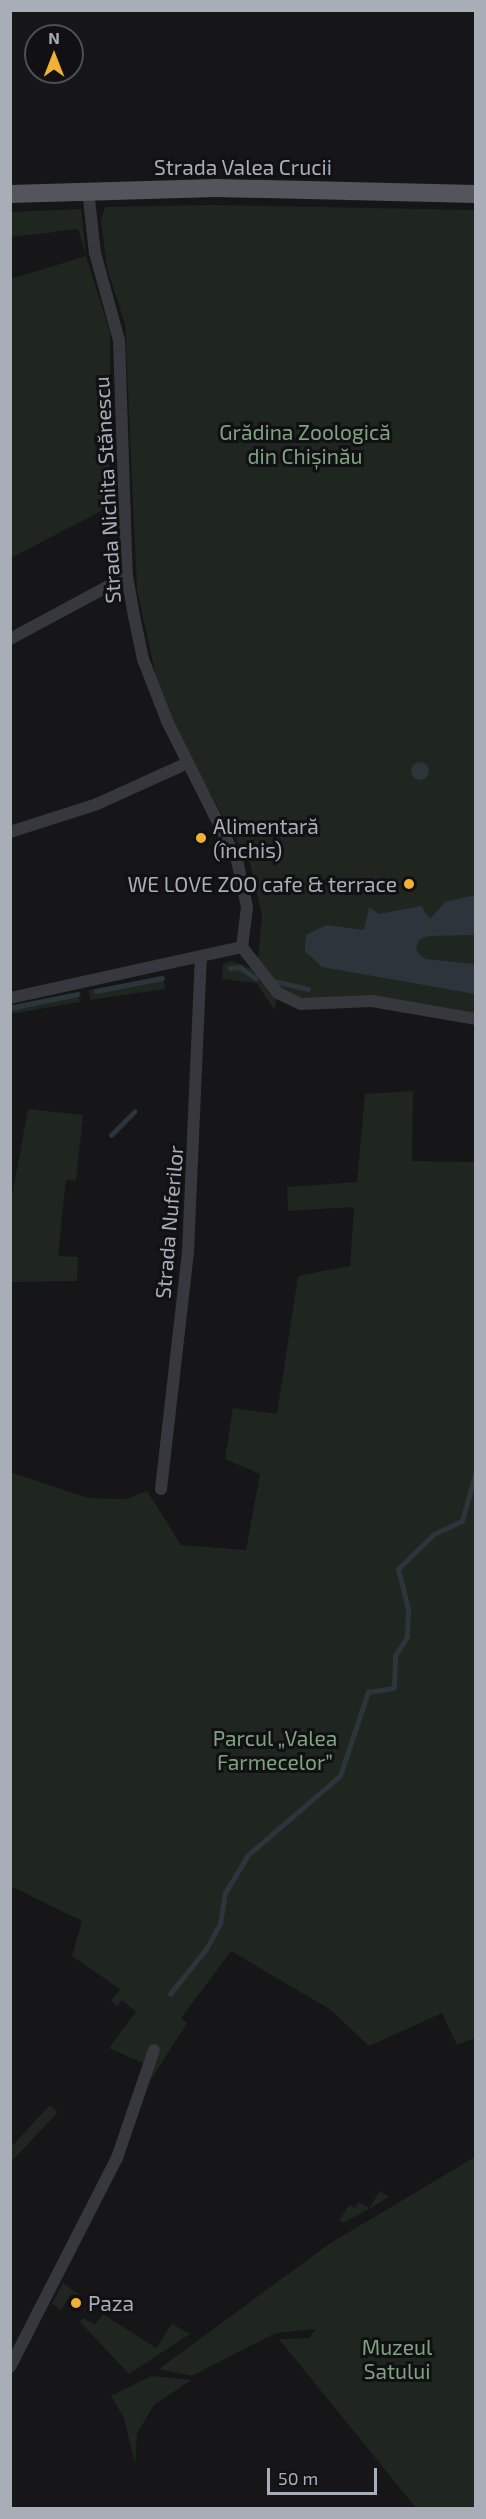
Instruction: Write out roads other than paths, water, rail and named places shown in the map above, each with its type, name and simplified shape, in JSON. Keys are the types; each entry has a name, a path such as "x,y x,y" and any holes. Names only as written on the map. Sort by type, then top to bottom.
{"main road":[{"name":"Strada Valea Crucii","path":"10,194 88,190 476,194"}],"street":[{"name":"Strada Nichita Stănescu","path":"88,190 94,253 119,340 127,576 143,659 185,764 237,860 246,908 242,947"},
{"path":"10,639 127,576"},
{"path":"10,832 97,804 185,764"},
{"path":"10,998 201,958 242,947 278,993 301,1004 372,1001 476,1019"},
{"name":"Strada Nuferilor","path":"162,1489 188,1252 201,958"},
{"path":"10,2367 117,2158 154,2050"}],"waterway":[{"path":"230,968 240,967 256,978"},
{"path":"96,991 162,978"},
{"path":"274,981 308,989"},
{"path":"10,1008 78,994"},
{"path":"111,1135 134,1112"},
{"path":"170,1994 206,1949 220,1924 225,1893 248,1855 340,1776 368,1692 394,1688 395,1656 407,1637 408,1609 398,1569 434,1534 462,1521 476,1471"}],"place":[{"name":"Alimentară (închis)","path":"201,838"},
{"name":"WE LOVE ZOO cafe & terrace","path":"409,884"},
{"name":"Paza","path":"76,2303"}],"park label":[{"name":"Grădina Zoologică din Chișinău","path":"305,444"},
{"name":"Parcul „Valea Farmecelor”","path":"275,1750"},
{"name":"Muzeul Satului","path":"397,2359"}]}
